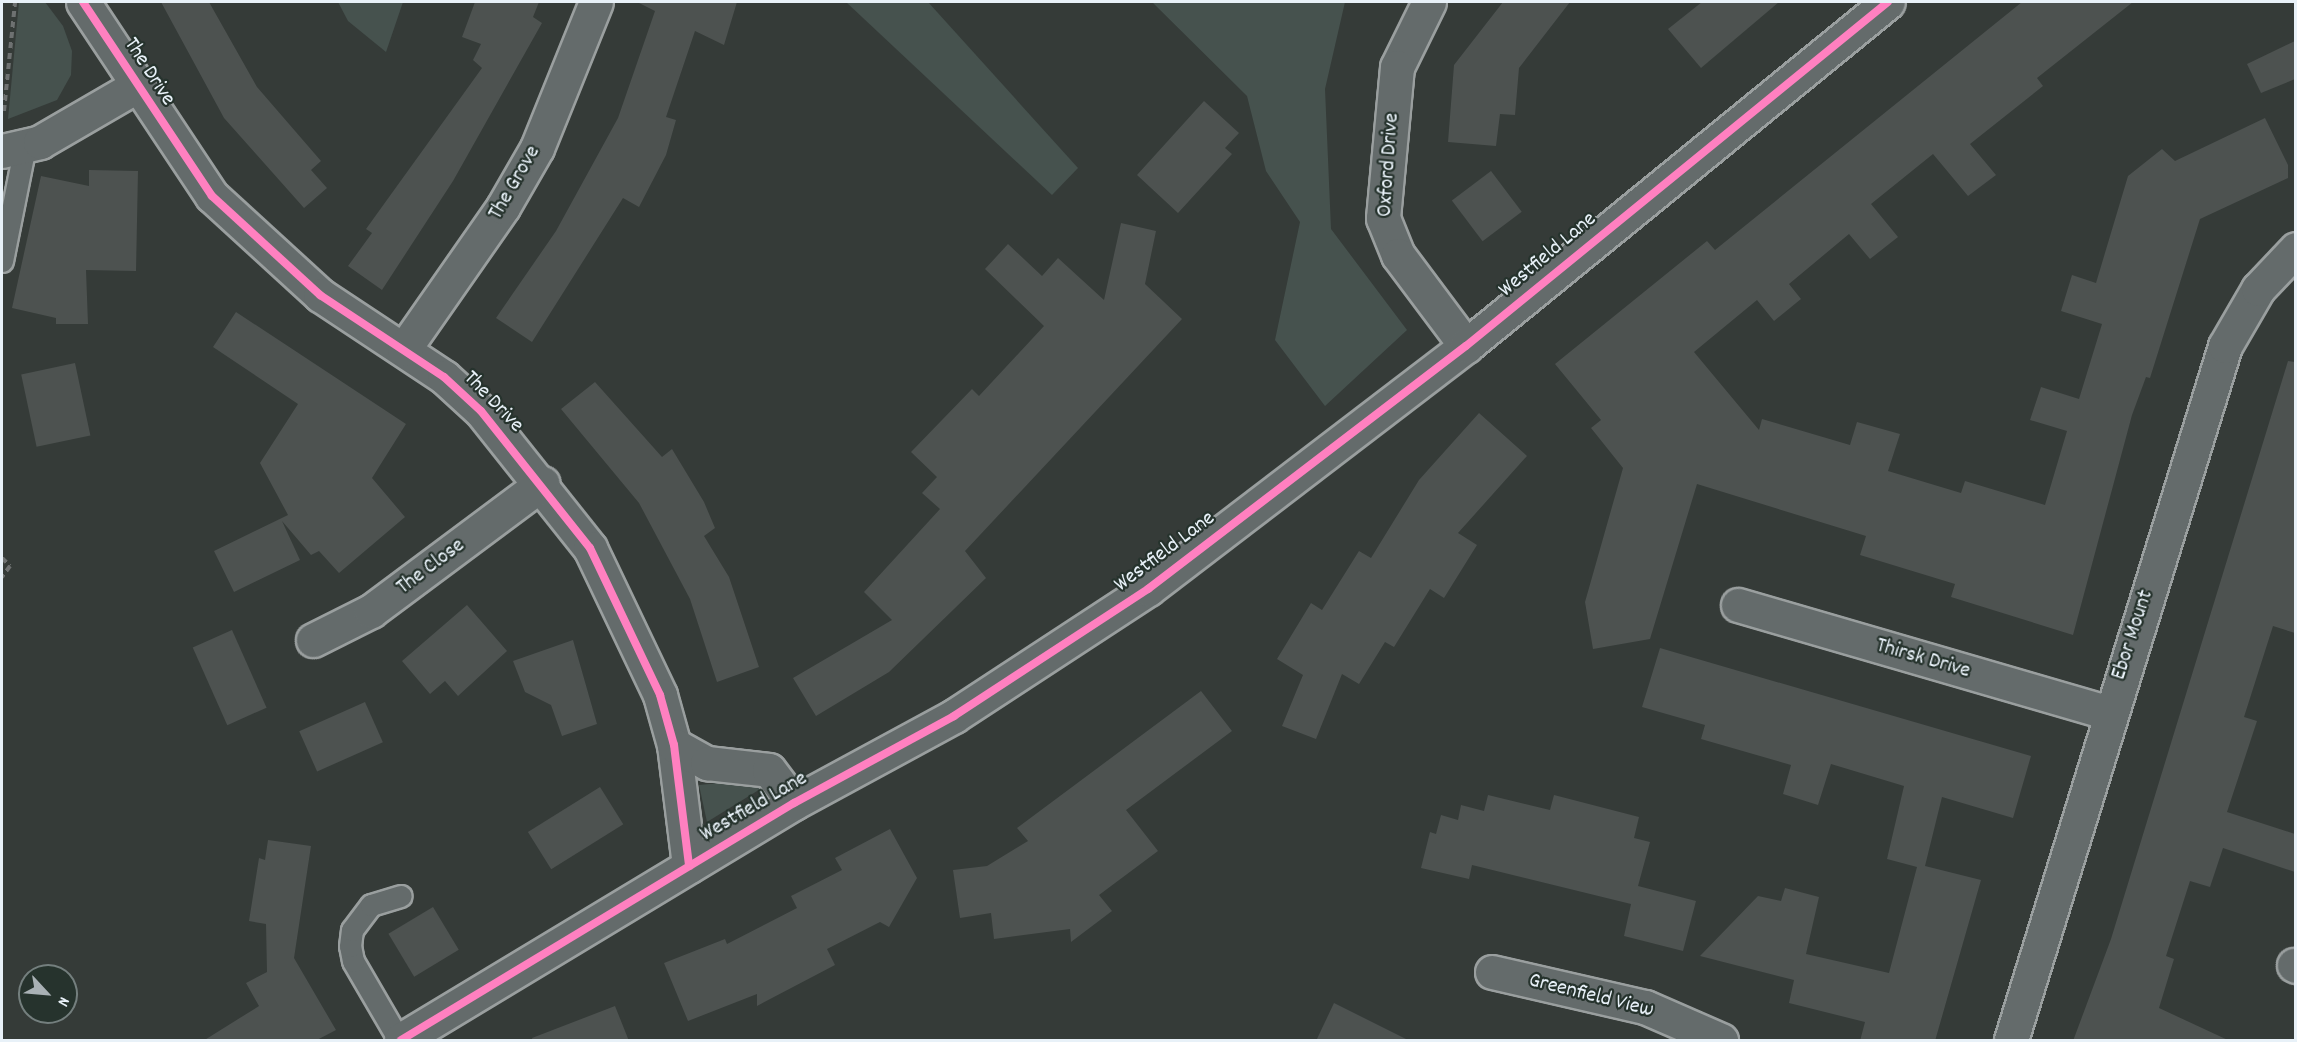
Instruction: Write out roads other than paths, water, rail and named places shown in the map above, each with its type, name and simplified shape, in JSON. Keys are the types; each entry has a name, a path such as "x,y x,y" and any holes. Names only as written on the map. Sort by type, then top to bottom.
{"street":[{"name":"The Drive","path":"83,2 135,87 212,196 267,252 404,349 481,411 543,483 614,592 660,695 674,745 689,866"},
{"name":"The Grove","path":"404,349 503,207 537,148 596,2"},
{"name":"Oxford Drive","path":"1429,2 1397,67 1383,218 1398,255 1466,346"},
{"name":"Westfield Lane","path":"400,1041 794,803 1051,656 1466,346 1888,2"},
{"path":"13,149 66,129 135,87"},
{"name":"Ebor Mount","path":"2011,1041 2109,713 2225,346 2258,289 2295,249"},
{"name":"The Close","path":"313,640 371,611 543,483"},
{"name":"Thirsk Drive","path":"1738,605 2109,713"},
{"path":"674,745 707,762 769,770 794,803"},
{"name":"Greenfield View","path":"1492,972 1645,1007 1721,1041"}],"lane":[{"path":"2,261 13,149"},
{"path":"400,1041 353,962 350,946 356,923 371,905 401,896"}]}
